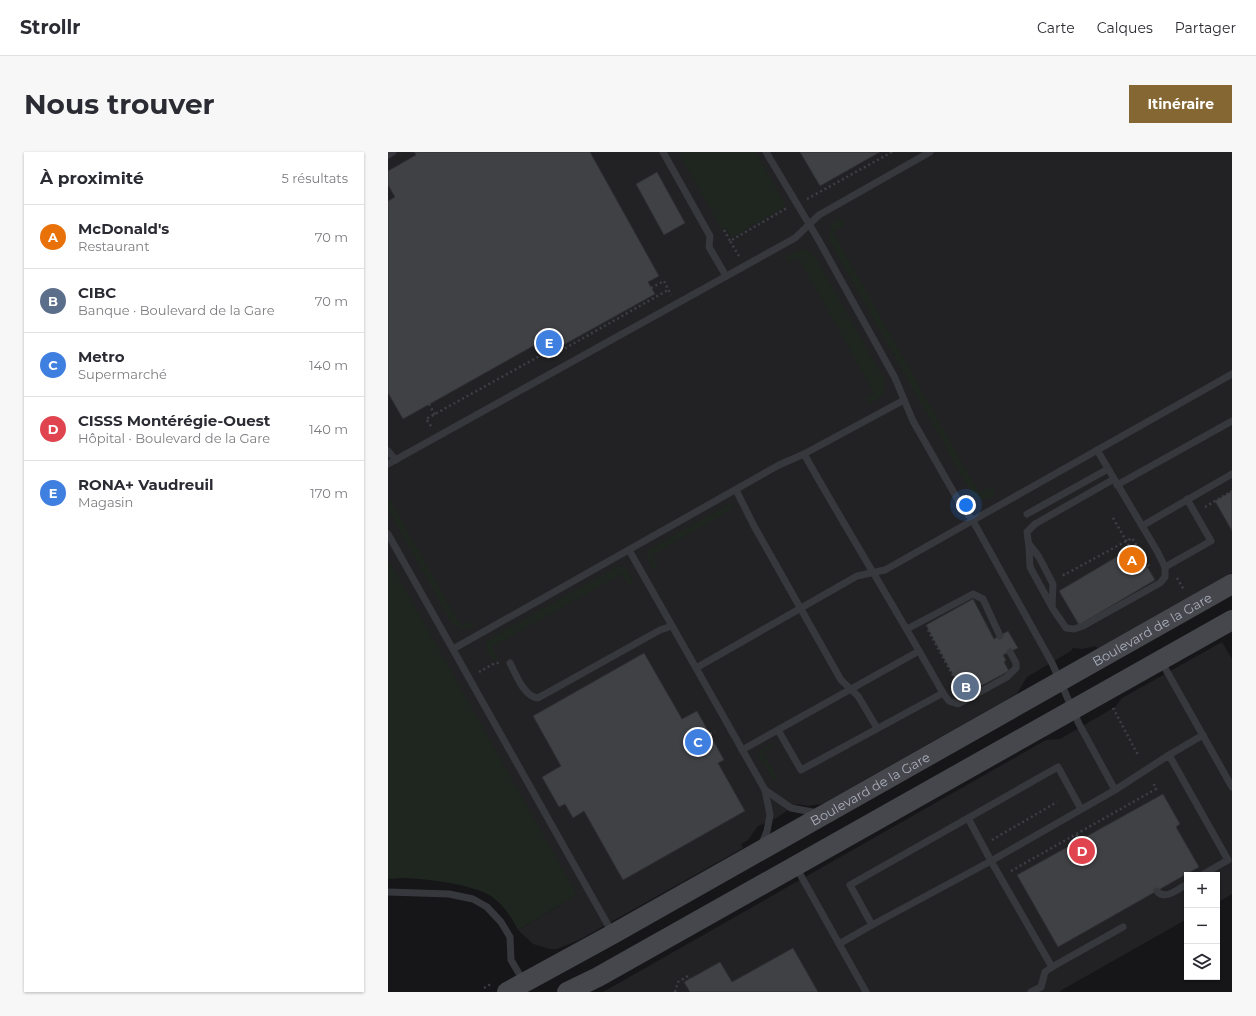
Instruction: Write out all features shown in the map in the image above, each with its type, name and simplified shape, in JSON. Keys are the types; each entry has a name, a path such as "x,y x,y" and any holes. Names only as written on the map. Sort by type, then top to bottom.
{"main road":[{"name":"Boulevard de la Gare","path":"507,992 613,934 1232,584"},
{"path":"567,992 612,969 1232,620"}],"lane":[{"path":"388,155 393,152"},
{"path":"663,152 710,236 709,247 726,276"},
{"path":"766,152 895,378 913,421 954,494 972,521 1052,663 1072,710 1115,790"},
{"path":"388,464 795,238 819,215 930,152"},
{"path":"696,668 857,576 885,570 1232,374"},
{"path":"453,649 779,466 904,400"},
{"path":"1098,450 1108,469 1116,482 1142,526 1165,566 1165,577 1160,583 1078,628 1066,628 1053,609 1030,567 1029,544 1026,535 1028,529 1116,482 1232,421"},
{"path":"388,451 396,460"},
{"path":"804,454 907,629 942,693 949,701 958,704 1007,677 1016,668 1016,663 1010,652"},
{"path":"1027,514 1108,469"},
{"path":"1142,526 1232,474"},
{"path":"736,490 740,500 800,609 841,680 858,696 877,728"},
{"path":"1165,566 1211,541 1187,499"},
{"path":"388,534 613,934"},
{"path":"1029,544 1039,557 1053,584 1051,600 1053,609"},
{"path":"630,550 765,790 770,814 767,832 758,852"},
{"path":"907,629 973,594 983,599 1000,636"},
{"path":"510,663 526,692 530,696 538,698 660,630 672,626"},
{"path":"742,750 919,651"},
{"path":"1161,661 1232,787"},
{"path":"778,730 801,770 942,693"},
{"path":"840,944 872,925 991,861 1115,790 1203,735"},
{"path":"1169,755 1228,860 1207,872"},
{"path":"872,925 850,885 1058,767 1082,809"},
{"path":"765,790 791,808 826,813"},
{"path":"968,818 991,861 1052,966"},
{"path":"795,865 866,992"},
{"path":"1157,891 1160,895 1165,896 1184,886"},
{"path":"388,892 449,894 473,899 487,907 501,922 510,937 511,960 524,982"},
{"path":"1032,992 1041,987 1042,978 1052,966 1123,927"}],"path":[{"path":"803,201 892,152"},
{"path":"869,159 871,163"},
{"path":"730,241 788,208"},
{"path":"724,230 738,254"},
{"path":"546,347 542,349 548,358 668,290 664,282 651,288"},
{"path":"431,426 426,419 545,353"},
{"path":"489,384 491,388"},
{"path":"428,404 434,415"},
{"path":"1206,506 1232,491"},
{"path":"1114,518 1131,549"},
{"path":"1061,570 1064,576 1132,538 1151,568"},
{"path":"1177,578 1186,594"},
{"path":"926,625 964,695"},
{"path":"469,678 495,663 510,663"},
{"path":"1113,705 1114,711 1138,756"},
{"path":"710,734 716,732"},
{"path":"1014,879 1010,872 1156,788 1153,782"},
{"path":"990,841 1057,802"},
{"path":"1076,835 1080,840"},
{"path":"675,992 678,982 688,976 690,979"}],"shaded area":[{"path":"388,152 1232,152 1232,573 1098,649 1096,646 1082,649 1073,648 1071,651 1027,677 1017,693 1006,700 822,804 807,806 797,804 775,819 758,826 748,840 741,844 743,848 579,940 557,949 550,949 533,944 518,930 562,904 388,573"},
{"path":"678,152 756,152 786,206 731,238 725,228 722,230"},
{"path":"837,219 842,219 845,224 833,232 979,493 991,487 995,489 994,496 983,500 972,494 829,240 830,228"},
{"path":"802,249 814,255 885,381 885,390 881,396 868,405 865,399 874,393 798,257 788,263 784,257"},
{"path":"388,496 461,626 471,621 474,627 462,629 456,627 451,622 388,510"},
{"path":"731,503 734,508 652,555 659,569 654,570 647,557 648,550"},
{"path":"388,559 577,895 518,930 503,907 491,896 482,891 456,884 426,880 398,878 388,879"},
{"path":"618,566 626,568 633,581 632,585 629,585 622,574 492,647 498,659 493,661 486,647 489,639"},
{"path":"1222,642 1232,659 1232,894 1220,901 1220,872 1184,872 1184,921 1060,992 603,992 1046,740 1060,739 1115,707 1122,698"},
{"path":"773,743 774,746 763,753 777,777 776,781 774,781 758,755 759,751"}],"building":[{"path":"414,152 590,152 659,276 648,282 655,294 549,353 542,341 403,419 388,393 388,201 395,197 388,185 388,171 416,155"},
{"path":"800,152 880,152 820,186"},
{"path":"657,172 685,223 664,235 636,184"},
{"path":"1232,491 1232,531 1215,501"},
{"path":"1135,546 1155,580 1079,625 1059,591"},
{"path":"973,599 994,639 1008,631 1018,648 1003,655 1006,660 1004,662 1009,671 964,695 926,625"},
{"path":"644,653 682,719 697,711 724,760 718,763 745,811 623,880 584,811 573,818 565,804 559,807 542,777 561,766 533,716"},
{"path":"1163,794 1180,824 1176,827 1199,867 1190,872 1184,872 1184,876 1058,947 1017,875"},
{"path":"793,948 818,992 690,992 684,982 720,962 732,982"}],"place":[{"name":"RONA+ Vaudreuil","path":"549,343"},
{"name":"McDonald's","path":"1132,560"},
{"name":"CIBC","path":"966,687"},
{"name":"Metro","path":"698,742"},
{"name":"CISSS Montérégie-Ouest","path":"1082,851"}]}
